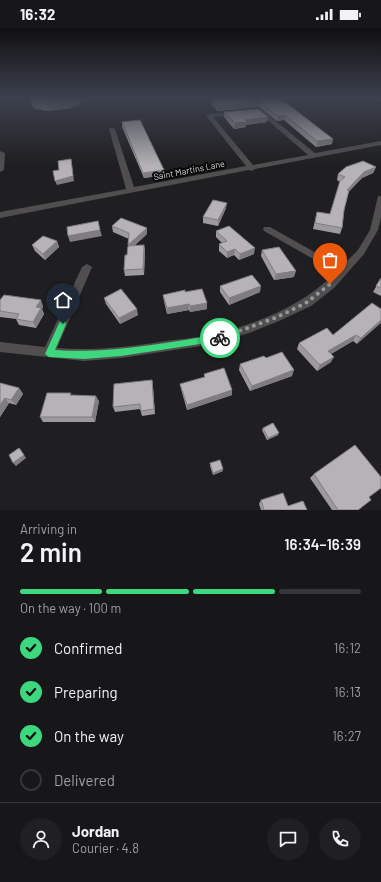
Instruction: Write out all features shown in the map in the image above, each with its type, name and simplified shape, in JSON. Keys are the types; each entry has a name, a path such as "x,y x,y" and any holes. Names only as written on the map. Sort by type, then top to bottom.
{"street":[{"path":"213,120 252,168"},
{"path":"272,120 314,156"},
{"path":"112,129 131,191"},
{"name":"Saint Martins Lane","path":"0,215 381,143"},
{"path":"0,153 2,153 0,170"},
{"path":"0,347 49,354 84,356 121,353 214,339 269,321 306,303 343,272 361,252 374,230 381,198"},
{"path":"267,229 343,272"},
{"path":"49,354 87,268"}],"building":[{"path":"140,120 164,170 143,173 122,122"},
{"path":"232,120 245,120 247,122 235,123"},
{"path":"292,120 309,120 333,139 317,141"},
{"path":"71,159 73,176 55,181 53,171 59,170 58,161"},
{"path":"363,161 376,167 364,172 347,190 349,190 344,210 342,228 315,223 317,212 330,214 340,181 345,177 338,174 346,167"},
{"path":"213,200 227,203 218,220 203,217"},
{"path":"121,218 147,228 128,245 129,233 112,226"},
{"path":"98,221 100,230 68,236 67,227"},
{"path":"229,226 255,248 240,254 235,249 227,252 219,244 227,241 216,231"},
{"path":"43,236 57,241 43,254 32,245"},
{"path":"144,245 143,269 124,270 125,255 127,255 128,246"},
{"path":"279,247 296,271 276,274 262,250"},
{"path":"252,275 261,286 229,298 220,286"},
{"path":"381,278 381,288 376,286"},
{"path":"121,289 137,309 119,318 104,298"},
{"path":"202,289 207,303 190,306 189,304 167,308 163,295 185,290 185,292"},
{"path":"4,295 41,300 36,307 41,308 33,322 16,319 19,314 0,311 0,300"},
{"path":"372,303 381,309 381,320 361,338 356,335 328,351 334,357 320,365 299,343 327,328 333,335"},
{"path":"282,352 294,370 252,386 240,364 264,356 266,358"},
{"path":"224,368 232,390 187,405 180,384 205,377 204,374"},
{"path":"152,380 154,409 141,411 140,404 113,407 114,384"},
{"path":"0,383 19,388 11,400 5,398 0,405"},
{"path":"47,393 71,393 70,395 96,396 92,417 40,417"},
{"path":"273,423 279,433 268,438 263,428"},
{"path":"355,445 381,477 381,488 369,497 371,500 358,510 338,510 314,474"},
{"path":"19,448 24,455 13,463 9,455"},
{"path":"220,460 223,469 213,473 210,463"},
{"path":"283,493 288,506 303,501 307,510 264,510 261,500"}],"way so far":[{"path":"220,338 275,318 306,303 330,284"}],"route":[{"path":"63,324 49,354 84,356 121,353 220,338"}]}
